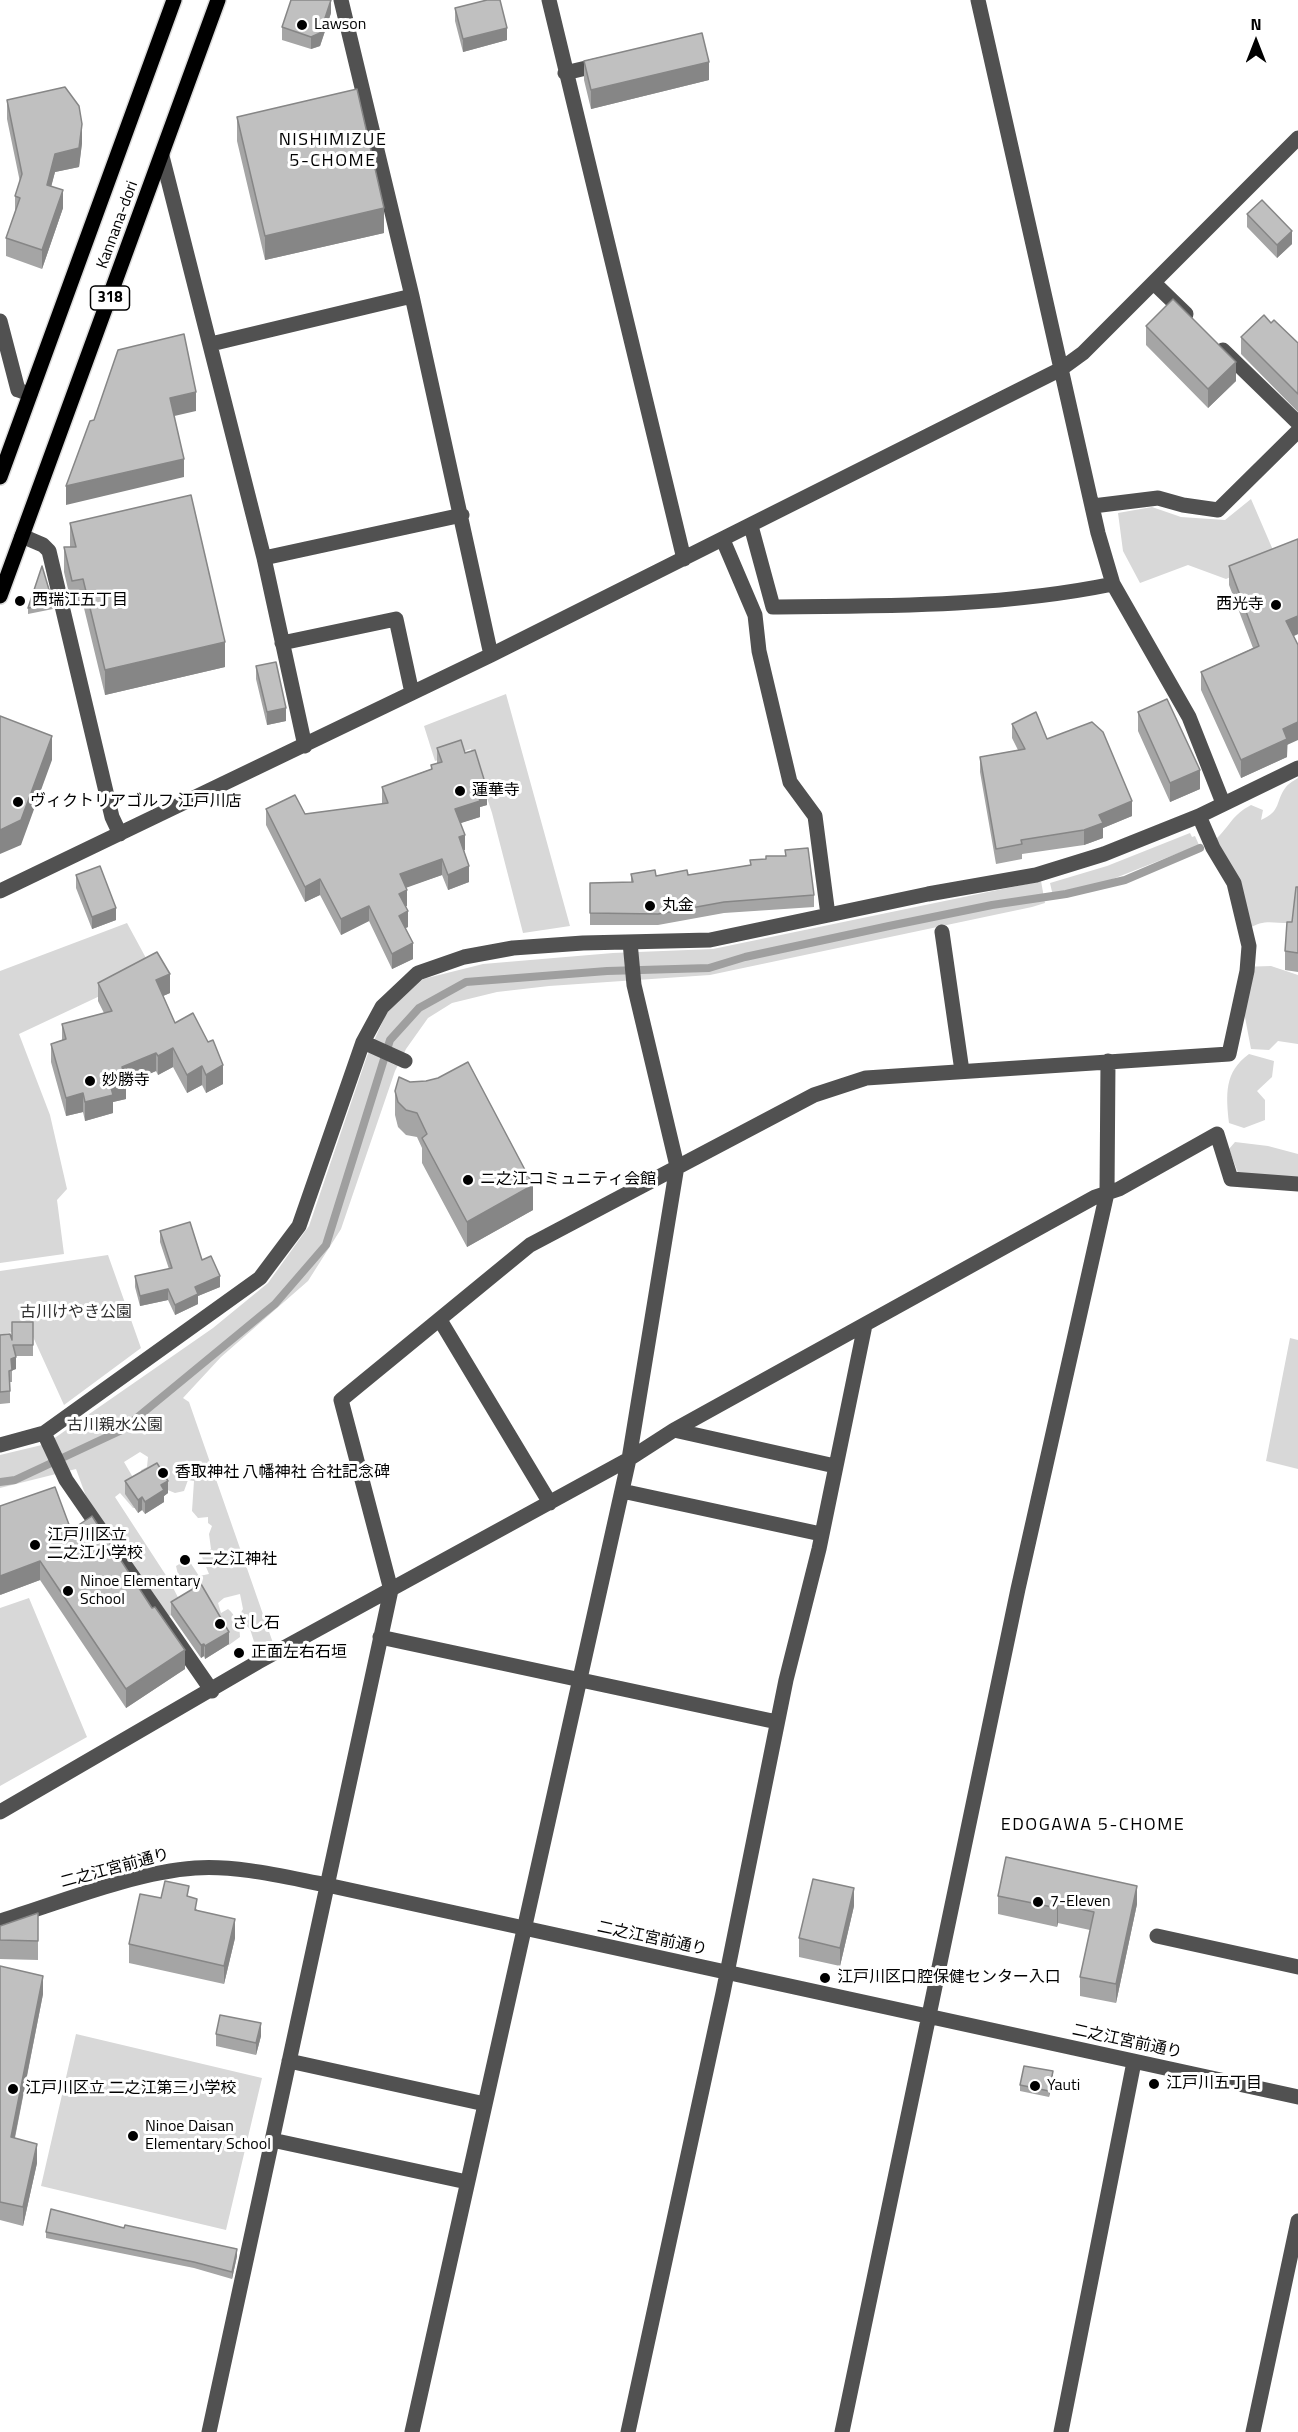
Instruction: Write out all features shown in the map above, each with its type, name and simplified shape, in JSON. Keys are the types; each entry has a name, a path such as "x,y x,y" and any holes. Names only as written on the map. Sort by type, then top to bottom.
{"main road":[{"name":"Kannana-dori","path":"0,477 174,0"},
{"name":"Kannana-dori","path":"0,596 218,0"}],"street":[{"path":"341,0 412,296 491,655"},
{"path":"549,0 684,559"},
{"path":"978,0 1061,369 1113,584 1189,717 1223,803"},
{"path":"565,73 621,59"},
{"path":"0,891 491,655 1061,369 1083,353 1298,138"},
{"path":"162,156 264,558 305,746"},
{"path":"1154,283 1298,423"},
{"path":"211,344 412,296"},
{"path":"0,321 18,390 30,394"},
{"path":"1093,506 1158,498 1183,505 1218,510 1298,431"},
{"path":"264,558 462,515"},
{"path":"751,526 773,607 920,606 1083,590 1113,584"},
{"path":"22,536 43,545 49,551 112,817 120,834"},
{"path":"723,540 756,615 759,651 790,782 815,816 828,915"},
{"path":"282,643 396,619 412,693"},
{"path":"0,1445 47,1440 260,1278 299,1226 363,1042 382,1007 418,973 464,957 513,948 710,940 1036,875 1104,854 1198,816 1298,768"},
{"path":"209,2432 391,1590 340,1400 530,1245 814,1095 866,1078 1229,1054 1247,971 1249,946 1234,883 1198,816"},
{"path":"942,932 962,1071"},
{"path":"411,2432 629,1459 677,1166 634,985 630,942"},
{"path":"363,1042 405,1061"},
{"path":"842,2432 931,2018 1018,1589 1107,1193 1108,1061"},
{"path":"0,1812 258,1662 629,1459 674,1430 1095,1197 1107,1193 1217,1134 1231,1179 1298,1184"},
{"path":"440,1320 550,1503"},
{"path":"628,2432 777,1722 821,1534 865,1324"},
{"path":"674,1430 835,1466"},
{"path":"47,1440 64,1475 212,1690"},
{"path":"622,1491 821,1534"},
{"path":"380,1637 777,1722"},
{"name":"二之江宮前通り","path":"0,1921 164,1871 197,1868 237,1870 327,1885 1298,2097"},
{"path":"1156,1936 1298,1967"},
{"path":"289,2061 485,2104"},
{"path":"1061,2432 1134,2062"},
{"path":"272,2140 467,2182"},
{"path":"1253,2432 1298,2221"}],"green space":[{"path":"1251,499 1276,557 1226,579 1188,565 1140,583 1123,551 1118,513 1152,507 1181,517 1225,520"},
{"path":"506,694 570,926 523,933 492,813 471,749 435,761 424,726"},
{"path":"1298,778 1298,904 1293,923 1265,923 1248,929 1215,840 1235,817 1251,805 1263,810 1261,820 1268,817 1275,809 1286,787"},
{"path":"1190,833 1192,837 1195,836 1199,845 1090,888 1053,896 1050,883 1107,866"},
{"name":"古川親水公園","path":"1041,881 1045,903 1032,907 710,975 549,986 497,992 452,1003 428,1018 406,1049 395,1071 341,1229 308,1281 221,1357 183,1398 189,1402 273,1643 257,1651 250,1629 238,1618 243,1609 240,1594 224,1598 218,1603 221,1613 228,1609 231,1611 239,1629 240,1637 229,1645 218,1637 189,1599 192,1589 180,1583 176,1566 188,1559 199,1576 209,1574 202,1557 211,1549 209,1534 212,1526 208,1523 208,1517 198,1518 192,1511 194,1481 188,1480 184,1491 175,1493 143,1480 141,1470 147,1467 148,1457 140,1452 124,1462 138,1486 139,1508 133,1508 120,1493 115,1497 169,1580 183,1607 177,1613 169,1616 91,1510 76,1469 0,1488 0,1455 46,1444 213,1328 268,1283 309,1226 367,1056 387,1012 423,979 483,964 613,953 713,949"},
{"path":"127,923 153,971 19,1034 50,1115 67,1189 57,1200 64,1254 0,1263 0,971"},
{"path":"1271,966 1298,975 1298,1044 1278,1041 1269,1050 1251,1049 1241,996 1240,967"},
{"path":"1249,1054 1274,1061 1272,1077 1257,1091 1265,1100 1265,1120 1244,1128 1229,1123 1227,1094 1235,1068"},
{"path":"1235,1142 1268,1146 1298,1154 1298,1178 1238,1173 1229,1149"},
{"name":"古川けやき公園","path":"108,1255 141,1348 64,1405 29,1328 0,1335 0,1271"},
{"path":"1290,1338 1298,1340 1298,1469 1266,1461"},
{"path":"29,1598 87,1737 0,1786 0,1608"},
{"path":"76,2034 262,2078 226,2230 41,2186"}],"building":[{"path":"291,0 331,0 320,33 311,37 282,27"},
{"path":"487,0 500,0 507,28 463,39 455,8"},
{"path":"702,33 709,62 591,90 584,61"},
{"path":"65,87 79,106 82,124 79,148 55,154 47,185 63,190 42,250 6,238 20,198 15,196 22,174 7,100"},
{"path":"357,89 384,208 265,236 237,117"},
{"path":"1262,200 1292,231 1277,245 1247,214"},
{"path":"1173,299 1236,362 1208,389 1146,326"},
{"path":"1264,315 1271,323 1274,320 1298,343 1298,394 1241,337"},
{"path":"184,334 196,392 170,398 184,459 66,486 90,421 94,420 118,350"},
{"path":"191,495 225,642 105,670 83,579 72,581 64,547 76,547 70,523"},
{"path":"1298,539 1298,616 1286,621 1298,645 1298,722 1283,729 1287,739 1241,760 1201,672 1259,646 1229,566"},
{"path":"42,566 53,603 28,608"},
{"path":"276,662 286,708 267,712 256,666"},
{"path":"1167,699 1200,770 1170,783 1138,712"},
{"path":"1036,712 1047,739 1092,722 1103,732 1132,801 1099,815 1103,823 1084,830 1021,840 1022,844 996,849 980,757 1025,749 1012,724"},
{"name":"ヴィクトリアゴルフ 江戸川店","path":"0,716 52,736 21,820 0,830"},
{"path":"461,740 465,753 475,750 487,789 477,792 480,801 455,809 465,835 459,837 469,866 448,875 442,859 400,874 407,890 399,894 408,911 399,916 413,943 392,954 369,906 341,919 320,879 305,887 266,809 295,795 305,814 388,803 382,787 432,769 431,765 442,762 437,748"},
{"path":"808,848 814,895 724,902 658,914 590,913 590,883 633,882 631,874 655,870 656,876 687,870 688,875 751,865 750,860 766,859 766,856 786,856 785,850"},
{"path":"100,866 116,908 92,917 76,875"},
{"path":"1296,887 1298,887 1298,953 1285,951 1287,922 1292,922"},
{"path":"157,952 170,974 156,980 175,1023 193,1013 208,1042 213,1040 223,1065 206,1075 202,1066 187,1075 173,1048 158,1056 156,1053 122,1067 126,1080 110,1084 113,1095 85,1102 83,1093 66,1098 51,1044 66,1039 62,1024 112,1011 98,983"},
{"path":"468,1062 533,1185 467,1222 422,1138 427,1134 417,1113 406,1110 398,1102 395,1091 399,1077 410,1082 426,1081 438,1078"},
{"path":"190,1222 202,1260 211,1256 220,1276 195,1287 198,1294 175,1305 168,1289 140,1296 135,1276 172,1268 160,1231"},
{"path":"12,1322 33,1322 33,1345 13,1345 16,1357 11,1359 10,1391 0,1392 0,1335 10,1334 12,1340"},
{"path":"157,1463 168,1481 161,1485 164,1490 145,1502 142,1497 138,1500 125,1481"},
{"path":"55,1487 71,1530 92,1516 152,1608 155,1607 185,1650 126,1689 40,1561 0,1576 0,1506"},
{"path":"201,1584 229,1632 205,1646 201,1645 171,1602"},
{"path":"1006,1857 1137,1886 1116,1984 1080,1977 1094,1912 1058,1904 1057,1908 998,1896"},
{"path":"813,1879 854,1888 840,1948 799,1938"},
{"path":"165,1881 189,1886 187,1896 197,1899 195,1910 235,1919 224,1966 129,1944 140,1894 161,1898"},
{"path":"38,1913 38,1941 0,1940 0,1926"},
{"name":"江戸川区立 二之江第三小学校","path":"0,1966 43,1976 11,2137 37,2144 23,2207 0,2202"},
{"path":"220,2015 261,2023 256,2043 216,2034"},
{"path":"1024,2066 1053,2071 1049,2091 1020,2085"},
{"path":"51,2209 124,2228 125,2225 237,2249 232,2272 46,2232"}],"waterway":[{"path":"0,1482 15,1480 122,1430 275,1304 326,1245 390,1040 419,1008 466,982 607,971 709,968 745,957 889,926 992,905 1066,894 1125,880 1200,848"}],"place":[{"name":"Lawson","path":"302,25"},
{"name":"西瑞江五丁目","path":"20,601"},
{"name":"西光寺","path":"1276,605"},
{"name":"蓮華寺","path":"460,791"},
{"name":"ヴィクトリアゴルフ 江戸川店","path":"18,802"},
{"name":"丸金","path":"650,906"},
{"name":"妙勝寺","path":"90,1081"},
{"name":"ニ之江コミュニティ会館","path":"468,1180"},
{"name":"香取神社 八幡神社 合社記念碑","path":"163,1473"},
{"name":"江戸川区立 二之江小学校","path":"35,1545"},
{"name":"二之江神社","path":"185,1560"},
{"name":"Ninoe Elementary School","path":"68,1591"},
{"name":"さし石","path":"220,1624"},
{"name":"正面左右石垣","path":"239,1653"},
{"name":"7-Eleven","path":"1038,1902"},
{"name":"江戸川区口腔保健センター入口","path":"825,1978"},
{"name":"江戸川五丁目","path":"1154,2084"},
{"name":"Yauti","path":"1035,2086"},
{"name":"江戸川区立 二之江第三小学校","path":"13,2089"},
{"name":"Ninoe Daisan Elementary School","path":"133,2136"}],"district":[{"name":"NISHIMIZUE 5-CHOME","path":"333,151"},
{"name":"EDOGAWA 5-CHOME","path":"1093,1826"}]}
